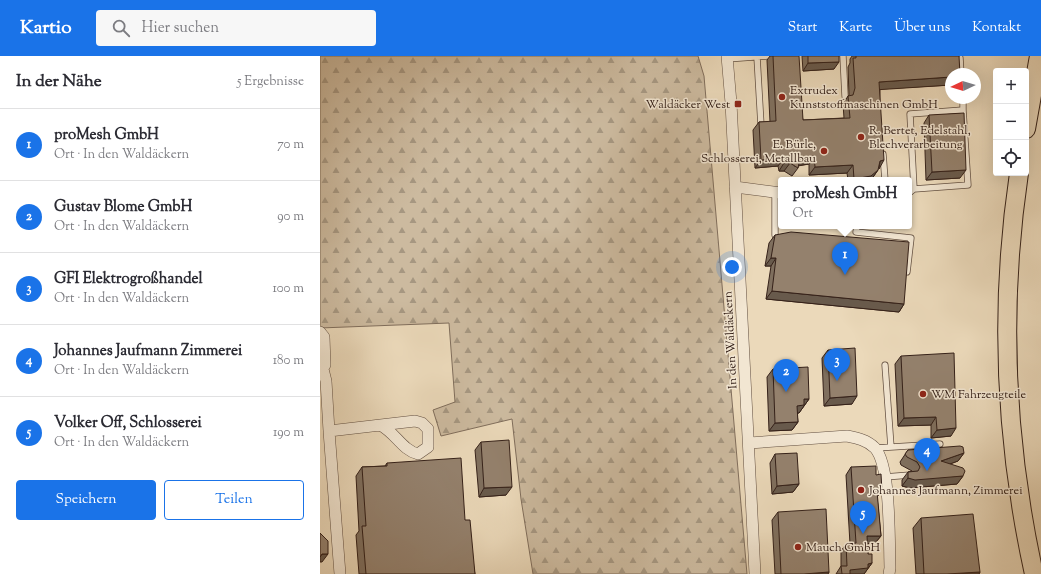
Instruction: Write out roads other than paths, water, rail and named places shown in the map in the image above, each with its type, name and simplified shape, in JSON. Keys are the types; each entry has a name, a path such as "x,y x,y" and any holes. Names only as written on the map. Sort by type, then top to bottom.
{"main road":[{"path":"1029,111 1038,56"},
{"path":"1019,176 1009,262 1007,340 1008,382 1018,485 1034,574"}],"street":[{"name":"In den Waldäckern","path":"727,58 755,574"},
{"path":"735,187 778,193"},
{"path":"320,332 324,337 329,431 340,574"},
{"path":"320,357 326,381"},
{"path":"329,431 380,425"},
{"path":"748,443 847,436 866,441 875,448 882,461 885,477 890,568 889,574"}],"lane":[{"path":"727,58 768,56"},
{"path":"843,56 845,96"},
{"path":"757,57 761,125"},
{"path":"960,58 961,68"},
{"path":"963,104 968,185 914,189 910,114 963,110"},
{"path":"882,145 885,177"},
{"path":"775,235 778,216 778,193"},
{"path":"856,229 856,232 911,238 905,282"},
{"path":"886,365 891,447"},
{"path":"875,448 940,444"},
{"path":"885,477 910,475"}],"place":[{"name":"Extrudex Kunststoffmaschinen GmbH","path":"782,97"},
{"name":"Waldäcker West","path":"738,104"},
{"name":"R. Bertet, Edelstahl, Blechverarbeitung","path":"861,137"},
{"name":"E. Bürle, Schlosserei, Metallbau","path":"824,151"},
{"name":"proMesh GmbH","path":"845,275"},
{"name":"GFI Elektrogroßhandel","path":"837,381"},
{"name":"Gustav Blome GmbH","path":"786,392"},
{"name":"WM Fahrzeugteile","path":"923,394"},
{"name":"Johannes Jaufmann Zimmerei","path":"927,471"},
{"name":"Johannes Jaufmann, Zimmerei","path":"861,490"},
{"name":"Volker Off, Schlosserei","path":"863,534"},
{"name":"Mauch GmbH","path":"798,547"}]}
